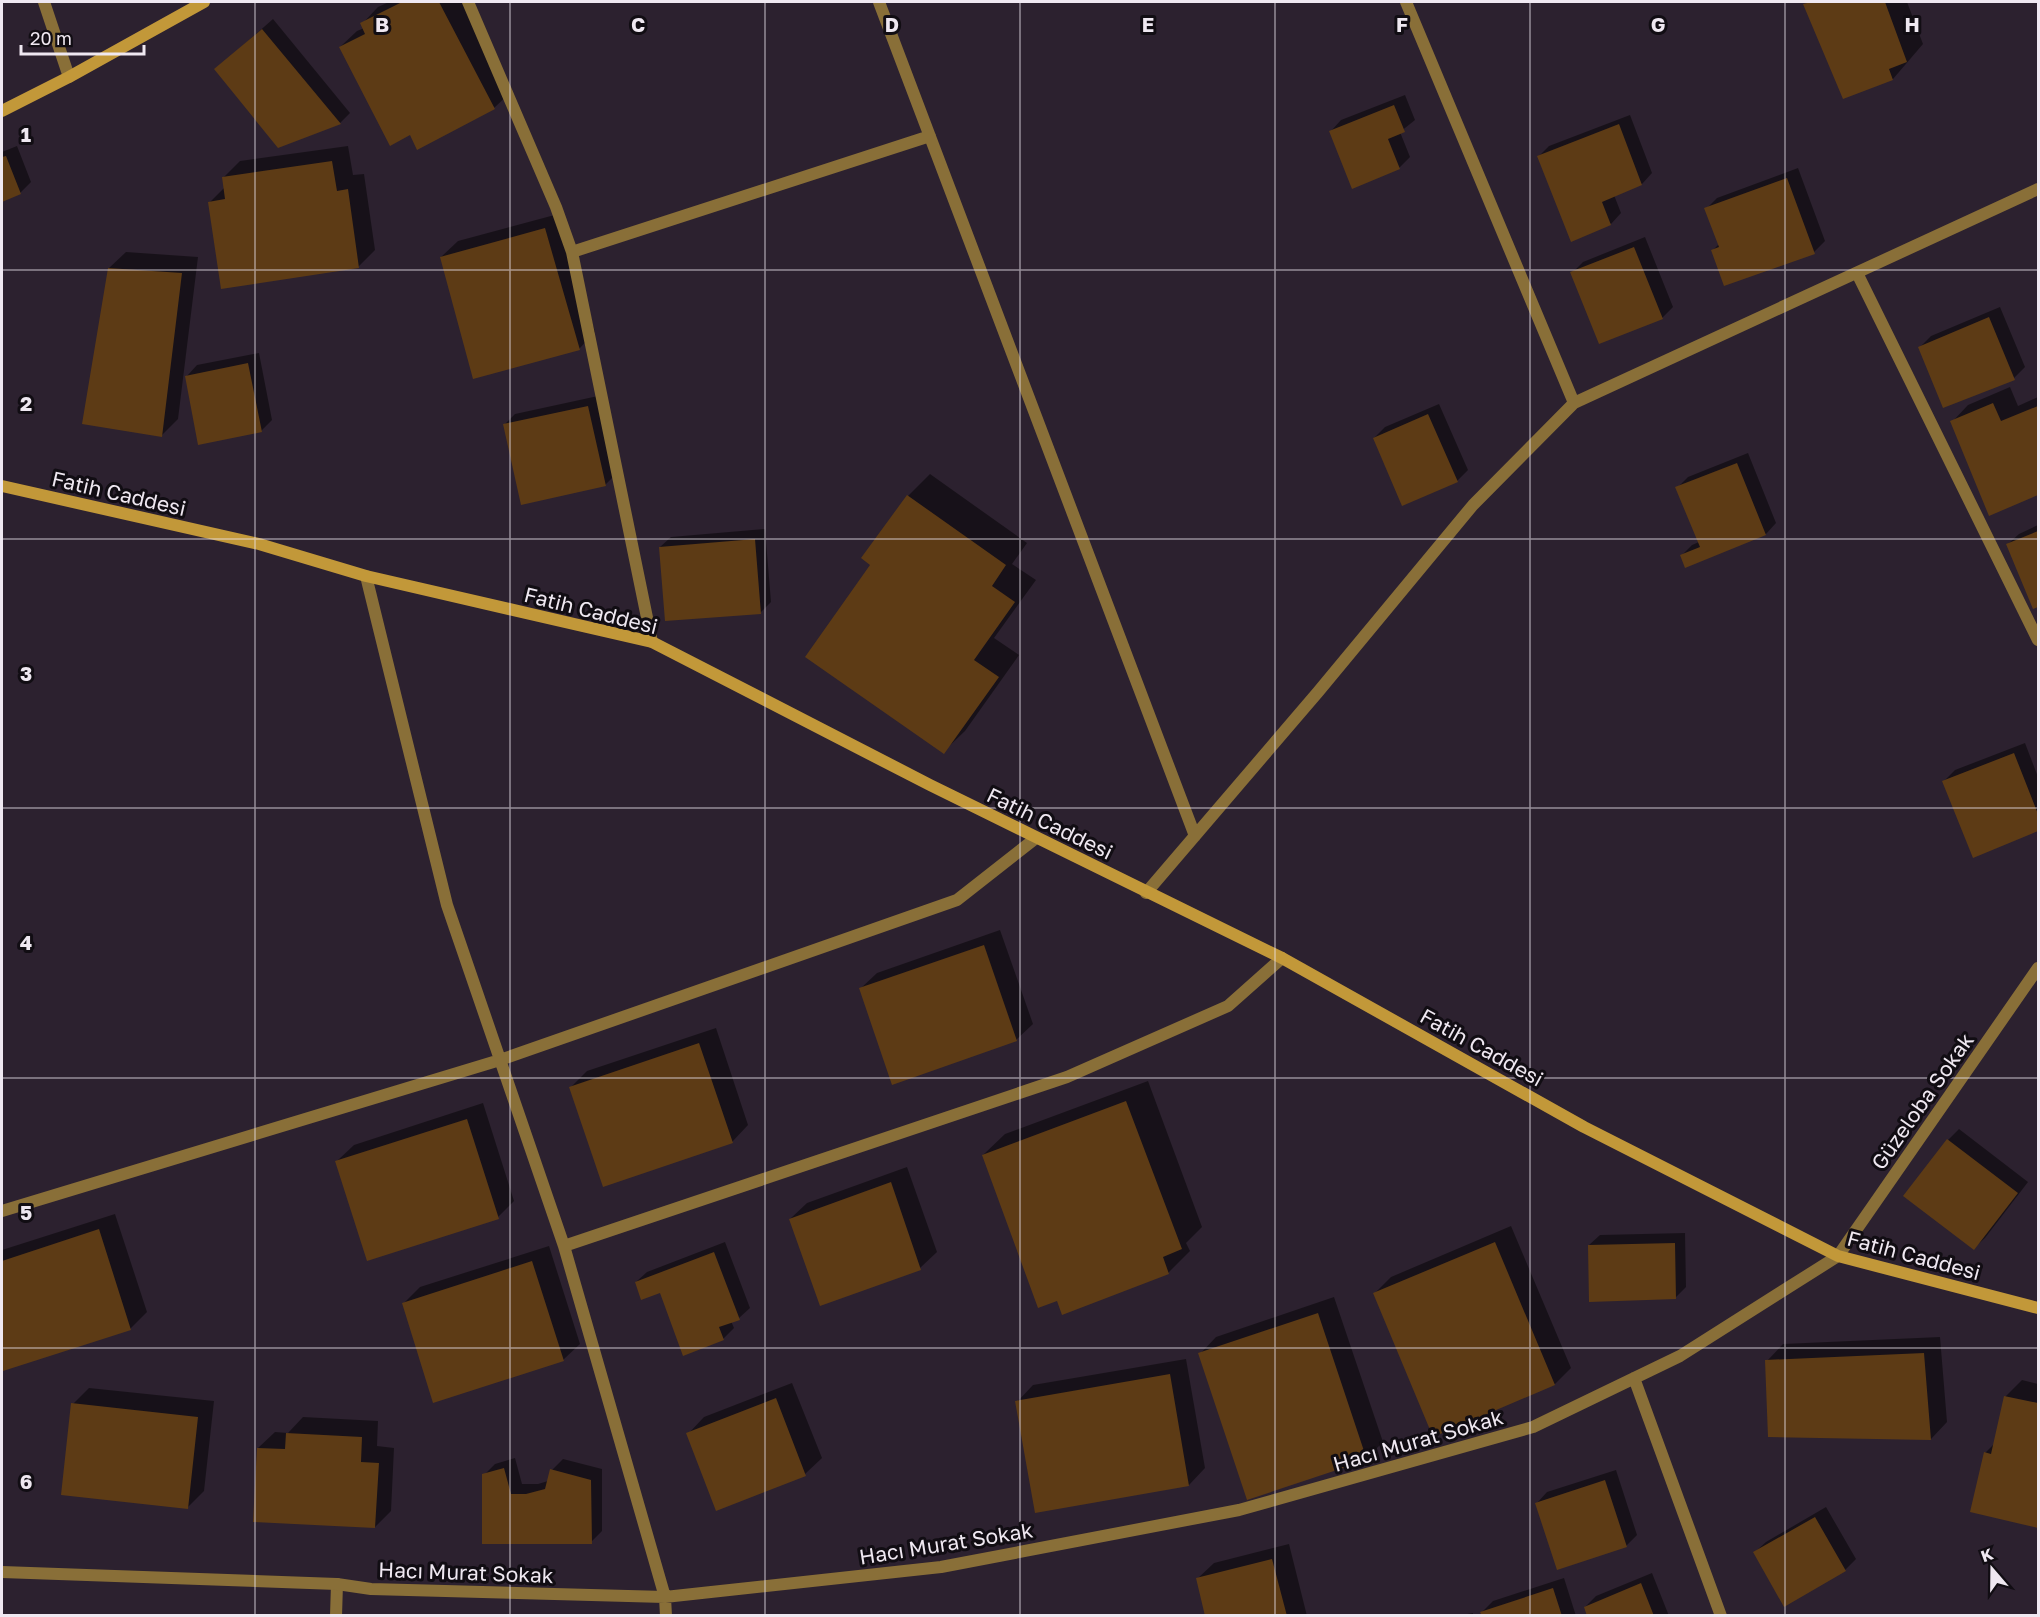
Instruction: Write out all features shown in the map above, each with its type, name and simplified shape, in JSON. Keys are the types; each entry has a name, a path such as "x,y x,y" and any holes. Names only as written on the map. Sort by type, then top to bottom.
{"street":[{"path":"44,2 69,77"},
{"path":"2,111 69,77 204,2"},
{"path":"468,2 556,207 572,252 652,642"},
{"path":"879,2 1195,836"},
{"path":"1406,2 1574,404"},
{"path":"572,252 930,136"},
{"path":"1146,892 1318,692 1473,504 1574,404 2038,189"},
{"path":"1857,273 2038,640"},
{"name":"Fatih Caddesi","path":"2,486 259,544 366,576 652,642 1036,838 1282,958 1584,1127 1838,1256 2038,1308"},
{"path":"366,576 447,905 564,1246 665,1597 666,1616"},
{"path":"2,1211 500,1060 957,900 1036,838"},
{"path":"564,1246 1067,1077 1228,1006 1282,958"},
{"name":"Güzeloba Sokak","path":"1838,1256 2038,968"},
{"name":"Hacı Murat Sokak","path":"2,1572 337,1584 371,1588 665,1597 941,1567 1239,1510 1533,1427 1680,1356 1838,1256"},
{"path":"1635,1378 1721,1616"},
{"path":"336,1616 337,1584"}],"building":[{"path":"402,2 439,2 495,109 417,150 410,135 390,146 339,47 365,34 360,23"},
{"path":"1811,2 1885,2 1907,62 1889,69 1893,80 1843,99 1803,4"},
{"path":"262,29 341,124 278,148 214,69"},
{"path":"1394,105 1405,132 1388,139 1400,169 1352,189 1329,131"},
{"path":"1619,124 1642,185 1602,202 1611,225 1571,242 1537,156"},
{"path":"6,156 21,194 2,202 2,157"},
{"path":"332,161 337,191 348,189 359,268 221,289 208,202 225,199 222,177"},
{"path":"1787,178 1815,254 1724,286 1711,250 1719,247 1704,208"},
{"path":"545,228 580,350 473,379 440,257"},
{"path":"1634,247 1663,319 1599,344 1570,272"},
{"path":"108,268 182,273 162,437 82,424"},
{"path":"1989,317 2015,380 1943,408 1918,347"},
{"path":"248,363 262,432 198,445 185,376"},
{"path":"1993,403 2001,421 2038,406 2038,495 1989,516 1950,421"},
{"path":"588,406 606,486 521,505 503,424"},
{"path":"1428,414 1458,482 1402,506 1373,438"},
{"path":"1737,463 1766,535 1685,568 1680,555 1700,547 1675,487"},
{"path":"907,495 1006,565 992,586 1015,602 974,660 999,677 944,754 805,657 870,565 861,558"},
{"path":"2038,531 2038,607 2033,609 2006,544"},
{"path":"755,539 761,614 665,621 659,547"},
{"path":"2014,753 2038,814 2038,831 1973,858 1942,781"},
{"path":"984,945 1017,1041 892,1085 859,988"},
{"path":"699,1043 733,1143 603,1187 569,1087"},
{"path":"1126,1101 1182,1249 1163,1257 1169,1274 1062,1315 1057,1301 1038,1308 982,1155"},
{"path":"467,1119 499,1219 367,1261 335,1161"},
{"path":"1947,1139 2018,1193 1974,1250 1903,1196"},
{"path":"891,1182 921,1270 820,1306 789,1219"},
{"path":"99,1229 131,1330 3,1371 2,1261"},
{"path":"1495,1242 1555,1385 1433,1437 1373,1293"},
{"path":"1675,1243 1676,1299 1589,1302 1588,1245"},
{"path":"714,1252 740,1320 719,1327 724,1340 683,1356 660,1293 641,1300 635,1282"},
{"path":"532,1261 564,1361 433,1403 402,1303"},
{"path":"1318,1313 1367,1460 1247,1500 1198,1353"},
{"path":"1924,1353 1931,1440 1768,1437 1765,1360"},
{"path":"1170,1374 1189,1486 1035,1513 1015,1401"},
{"path":"2004,1396 2038,1403 2038,1528 1970,1512 1984,1452 1991,1454"},
{"path":"776,1398 806,1476 716,1511 686,1433"},
{"path":"71,1403 198,1417 188,1509 61,1495"},
{"path":"286,1433 362,1437 361,1462 379,1463 375,1528 253,1522 257,1448 285,1449"},
{"path":"504,1468 511,1494 526,1494 545,1489 550,1469 591,1480 592,1544 482,1544 482,1474"},
{"path":"1605,1480 1627,1547 1557,1570 1535,1503"},
{"path":"1815,1517 1846,1571 1784,1607 1753,1552"},
{"path":"1272,1559 1287,1616 1205,1616 1196,1578"},
{"path":"1641,1583 1654,1616 1587,1616 1584,1607"},
{"path":"1553,1588 1562,1616 1482,1616 1480,1612"}]}
